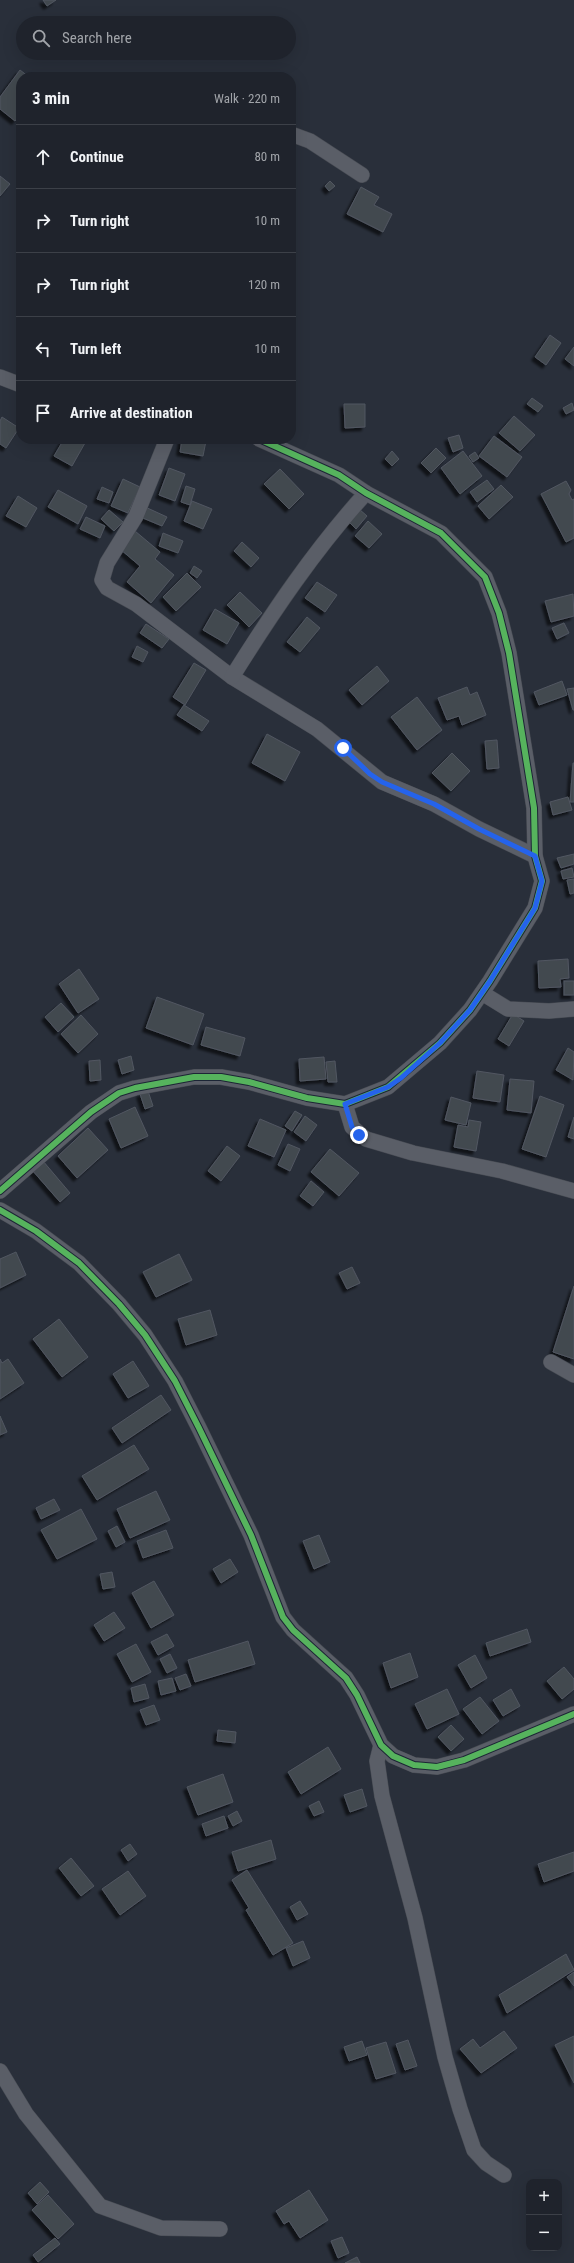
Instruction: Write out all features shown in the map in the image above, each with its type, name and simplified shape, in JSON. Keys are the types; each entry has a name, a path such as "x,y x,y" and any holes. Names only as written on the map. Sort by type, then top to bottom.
{"street":[{"path":"296,136 310,141 362,176"},
{"path":"0,377 16,383"},
{"path":"165,444 136,516 107,563 102,580 107,588 136,604 232,677 317,730 382,782 434,804 479,829 535,856"},
{"path":"0,1191 91,1112 113,1096 135,1088 194,1077 221,1077 248,1082 307,1098 345,1104 388,1087 401,1078 440,1043 470,1010 535,908 542,881 535,856 534,808 510,653 499,613 485,577 441,533 366,493 339,476 270,444"},
{"path":"232,677 255,639 313,558 341,521 366,493"},
{"path":"482,993 508,1009 549,1011 574,1010"},
{"path":"345,1104 352,1127 366,1139 413,1153 502,1171 574,1191"},
{"path":"0,1210 36,1231 78,1263 119,1304 145,1335 175,1382 251,1535 283,1616 293,1630 346,1678 357,1695 381,1745 393,1756 414,1765 436,1767 464,1760 574,1714"},
{"path":"551,1362 574,1375"},
{"path":"381,1745 377,1761 382,1796 415,1918 446,2057 460,2109 474,2150 486,2163 504,2175"},
{"path":"0,2070 26,2114 100,2206 161,2228 220,2229"}],"building":[{"path":"43,0 56,0 47,6"},
{"path":"16,75 15,121 0,109 0,97"},
{"path":"0,176 10,184 0,196"},
{"path":"330,181 335,186 329,191 325,186"},
{"path":"361,187 379,197 374,205 392,214 383,232 347,214"},
{"path":"550,335 561,343 546,365 535,357"},
{"path":"574,347 574,366 565,359"},
{"path":"532,398 543,406 538,412 527,404"},
{"path":"572,403 574,410 566,414 563,408"},
{"path":"344,404 365,404 365,427 345,428"},
{"path":"514,416 535,435 520,451 499,433"},
{"path":"2,417 16,426 16,433 6,448 0,444 0,421"},
{"path":"459,435 463,448 453,452 448,438"},
{"path":"494,436 522,457 507,477 479,456"},
{"path":"61,444 84,444 72,466 54,456"},
{"path":"181,444 205,444 203,456 180,452"},
{"path":"436,448 446,458 431,473 421,463"},
{"path":"392,451 399,459 392,466 385,459"},
{"path":"463,451 482,476 460,494 441,468"},
{"path":"475,452 479,458 473,462 469,456"},
{"path":"169,468 185,474 175,501 159,495"},
{"path":"280,469 304,494 289,509 264,484"},
{"path":"123,479 140,487 128,513 111,506"},
{"path":"487,480 494,489 477,502 470,492"},
{"path":"566,481 571,490 569,494 572,500 574,499 574,538 566,542 541,494"},
{"path":"501,485 513,497 489,519 478,506"},
{"path":"186,486 195,489 190,505 181,502"},
{"path":"102,487 113,492 109,503 97,499"},
{"path":"58,490 87,506 78,524 48,507"},
{"path":"18,496 37,508 26,527 6,516"},
{"path":"192,501 212,509 203,529 184,521"},
{"path":"143,506 167,517 162,526 138,516"},
{"path":"359,509 367,516 356,529 348,521"},
{"path":"109,510 123,522 114,531 101,519"},
{"path":"86,517 105,526 100,538 80,529"},
{"path":"368,521 382,534 369,548 355,536"},
{"path":"135,531 160,552 155,559 174,575 151,603 127,582 140,566 120,549"},
{"path":"163,533 183,541 178,553 159,546"},
{"path":"242,542 259,558 251,567 234,551"},
{"path":"194,566 202,571 197,578 190,573"},
{"path":"187,573 201,587 176,611 163,597"},
{"path":"317,582 337,595 325,612 305,598"},
{"path":"240,592 262,613 249,627 227,605"},
{"path":"573,594 574,616 551,622 545,601"},
{"path":"215,609 239,623 227,644 203,630"},
{"path":"307,617 320,628 300,652 287,642"},
{"path":"564,623 569,633 557,639 552,628"},
{"path":"146,624 169,639 162,648 140,633"},
{"path":"137,646 148,652 143,662 132,657"},
{"path":"194,663 206,670 185,705 173,697"},
{"path":"377,666 389,681 362,705 349,690"},
{"path":"562,681 567,695 539,705 534,692"},
{"path":"467,687 470,695 477,692 486,715 462,725 459,716 447,720 438,698"},
{"path":"574,688 574,710 573,710 567,689"},
{"path":"417,697 442,730 417,750 391,717"},
{"path":"184,705 209,721 202,731 177,715"},
{"path":"267,734 300,752 285,781 252,763"},
{"path":"497,740 499,768 487,769 485,741"},
{"path":"452,753 470,771 451,791 432,773"},
{"path":"573,763 574,802 570,802"},
{"path":"568,797 572,810 553,815 550,802"},
{"path":"574,854 574,864 561,868 557,858"},
{"path":"572,868 574,877 563,879 561,871"},
{"path":"574,879 574,893 570,894 567,880"},
{"path":"568,959 569,978 560,979 561,987 539,988 538,961"},
{"path":"79,969 99,999 78,1013 59,984"},
{"path":"564,981 574,981 574,995 564,995"},
{"path":"157,997 204,1014 193,1045 146,1028"},
{"path":"61,1003 74,1017 58,1032 45,1017"},
{"path":"513,1014 524,1021 509,1046 498,1039"},
{"path":"81,1015 98,1034 78,1053 61,1034"},
{"path":"206,1027 245,1038 240,1056 201,1045"},
{"path":"568,1048 574,1052 573,1080 556,1070"},
{"path":"131,1056 134,1070 122,1074 118,1060"},
{"path":"324,1057 326,1079 300,1081 299,1059"},
{"path":"100,1060 101,1080 90,1081 89,1061"},
{"path":"335,1061 337,1082 328,1082 326,1062"},
{"path":"477,1071 504,1075 500,1102 473,1098"},
{"path":"510,1079 534,1081 531,1113 507,1110"},
{"path":"148,1091 153,1106 145,1109 140,1094"},
{"path":"540,1096 564,1105 546,1157 522,1149"},
{"path":"451,1097 471,1103 466,1125 445,1120"},
{"path":"135,1107 148,1136 121,1148 109,1119"},
{"path":"295,1111 302,1115 292,1131 285,1126"},
{"path":"305,1116 317,1125 306,1141 294,1132"},
{"path":"574,1117 574,1139 568,1137"},
{"path":"260,1119 286,1130 274,1157 248,1146"},
{"path":"469,1120 481,1122 476,1151 454,1147 458,1125 468,1127"},
{"path":"88,1128 108,1150 77,1178 58,1156"},
{"path":"288,1144 300,1149 290,1171 278,1165"},
{"path":"227,1146 240,1156 221,1181 208,1171"},
{"path":"330,1149 359,1173 339,1196 311,1172"},
{"path":"43,1161 70,1193 60,1202 32,1170"},
{"path":"311,1181 324,1192 313,1206 300,1196"},
{"path":"16,1252 26,1275 0,1288 0,1259"},
{"path":"179,1254 192,1280 156,1297 143,1272"},
{"path":"352,1267 360,1283 347,1289 339,1273"},
{"path":"574,1286 574,1359 553,1352"},
{"path":"210,1310 217,1335 186,1345 178,1319"},
{"path":"59,1319 88,1357 62,1377 33,1339"},
{"path":"0,1359 2,1363 8,1359 24,1383 0,1399"},
{"path":"133,1361 149,1386 128,1398 113,1374"},
{"path":"161,1395 171,1410 122,1443 112,1428"},
{"path":"0,1416 7,1432 0,1435"},
{"path":"134,1445 149,1469 97,1500 82,1476"},
{"path":"156,1491 170,1520 130,1538 117,1509"},
{"path":"54,1499 60,1510 41,1519 36,1508"},
{"path":"81,1509 97,1539 57,1559 41,1530"},
{"path":"117,1526 125,1542 116,1547 108,1531"},
{"path":"166,1530 173,1548 143,1558 137,1541"},
{"path":"319,1535 330,1562 314,1569 303,1541"},
{"path":"230,1559 238,1572 221,1583 213,1569"},
{"path":"112,1572 115,1587 103,1589 100,1574"},
{"path":"154,1581 174,1615 151,1628 132,1593"},
{"path":"114,1612 125,1628 104,1641 94,1625"},
{"path":"527,1629 531,1642 490,1656 486,1643"},
{"path":"167,1634 174,1646 158,1655 151,1642"},
{"path":"248,1641 255,1664 195,1682 188,1660"},
{"path":"136,1644 151,1672 132,1682 117,1654"},
{"path":"410,1653 418,1677 391,1688 383,1663"},
{"path":"170,1654 177,1668 167,1673 160,1659"},
{"path":"475,1655 487,1678 471,1688 458,1665"},
{"path":"564,1667 574,1679 574,1689 562,1699 547,1681"},
{"path":"186,1674 191,1686 180,1690 175,1678"},
{"path":"172,1678 176,1691 161,1695 158,1681"},
{"path":"145,1684 149,1698 134,1702 131,1688"},
{"path":"447,1689 459,1714 427,1729 415,1704"},
{"path":"511,1689 520,1706 503,1716 493,1700"},
{"path":"480,1697 499,1721 482,1734 463,1709"},
{"path":"154,1705 160,1720 146,1725 140,1710"},
{"path":"451,1725 464,1739 451,1751 438,1737"},
{"path":"218,1730 236,1732 235,1743 217,1741"},
{"path":"328,1747 341,1769 301,1794 288,1772"},
{"path":"223,1774 233,1802 198,1815 187,1787"},
{"path":"362,1789 367,1806 350,1812 344,1795"},
{"path":"319,1801 324,1812 314,1816 309,1806"},
{"path":"237,1811 242,1821 233,1826 228,1816"},
{"path":"224,1816 228,1828 206,1836 202,1824"},
{"path":"271,1840 276,1859 238,1871 232,1852"},
{"path":"130,1844 137,1854 128,1861 121,1850"},
{"path":"574,1852 574,1871 544,1882 538,1864"},
{"path":"71,1858 94,1886 81,1896 59,1868"},
{"path":"247,1870 293,1943 273,1955 246,1910 249,1908 232,1880"},
{"path":"128,1871 146,1896 120,1915 102,1889"},
{"path":"300,1901 308,1914 297,1920 290,1907"},
{"path":"303,1941 310,1958 293,1966 286,1948"},
{"path":"566,1954 574,1970 507,2013 499,1995"},
{"path":"574,1972 574,1986 567,1977"},
{"path":"504,2031 517,2048 481,2073 460,2049 473,2039 480,2048"},
{"path":"574,2036 574,2083 555,2045"},
{"path":"408,2040 417,2066 405,2070 396,2044"},
{"path":"362,2041 367,2055 349,2061 344,2047"},
{"path":"386,2042 396,2073 376,2079 366,2048"},
{"path":"40,2182 49,2192 37,2204 28,2193"},
{"path":"309,2190 328,2220 300,2238 289,2221 284,2224 276,2211"},
{"path":"48,2195 74,2224 58,2239 32,2210"},
{"path":"342,2237 349,2253 338,2258 331,2241"},
{"path":"55,2238 60,2244 38,2262 33,2255"},
{"path":"357,2257 360,2263 345,2263"}],"cycle path":[{"path":"0,1191 91,1112 119,1093 135,1088 194,1077 221,1077 249,1082 307,1098 345,1104 388,1087 440,1043 470,1010 490,981 535,908 542,881 535,856 534,808 509,653 499,613 485,577 441,533 366,493 339,475 270,444"},
{"path":"0,1210 36,1231 79,1263 119,1304 145,1335 175,1381 199,1428 251,1535 283,1617 293,1630 346,1678 357,1695 381,1745 393,1756 414,1765 437,1767 464,1760 574,1714"}],"route":[{"path":"343,748 370,774 382,782 434,804 479,829 535,856 542,881 535,908 513,946 470,1010 440,1043 401,1078 388,1087 354,1102 345,1104 352,1127 359,1135"}]}
